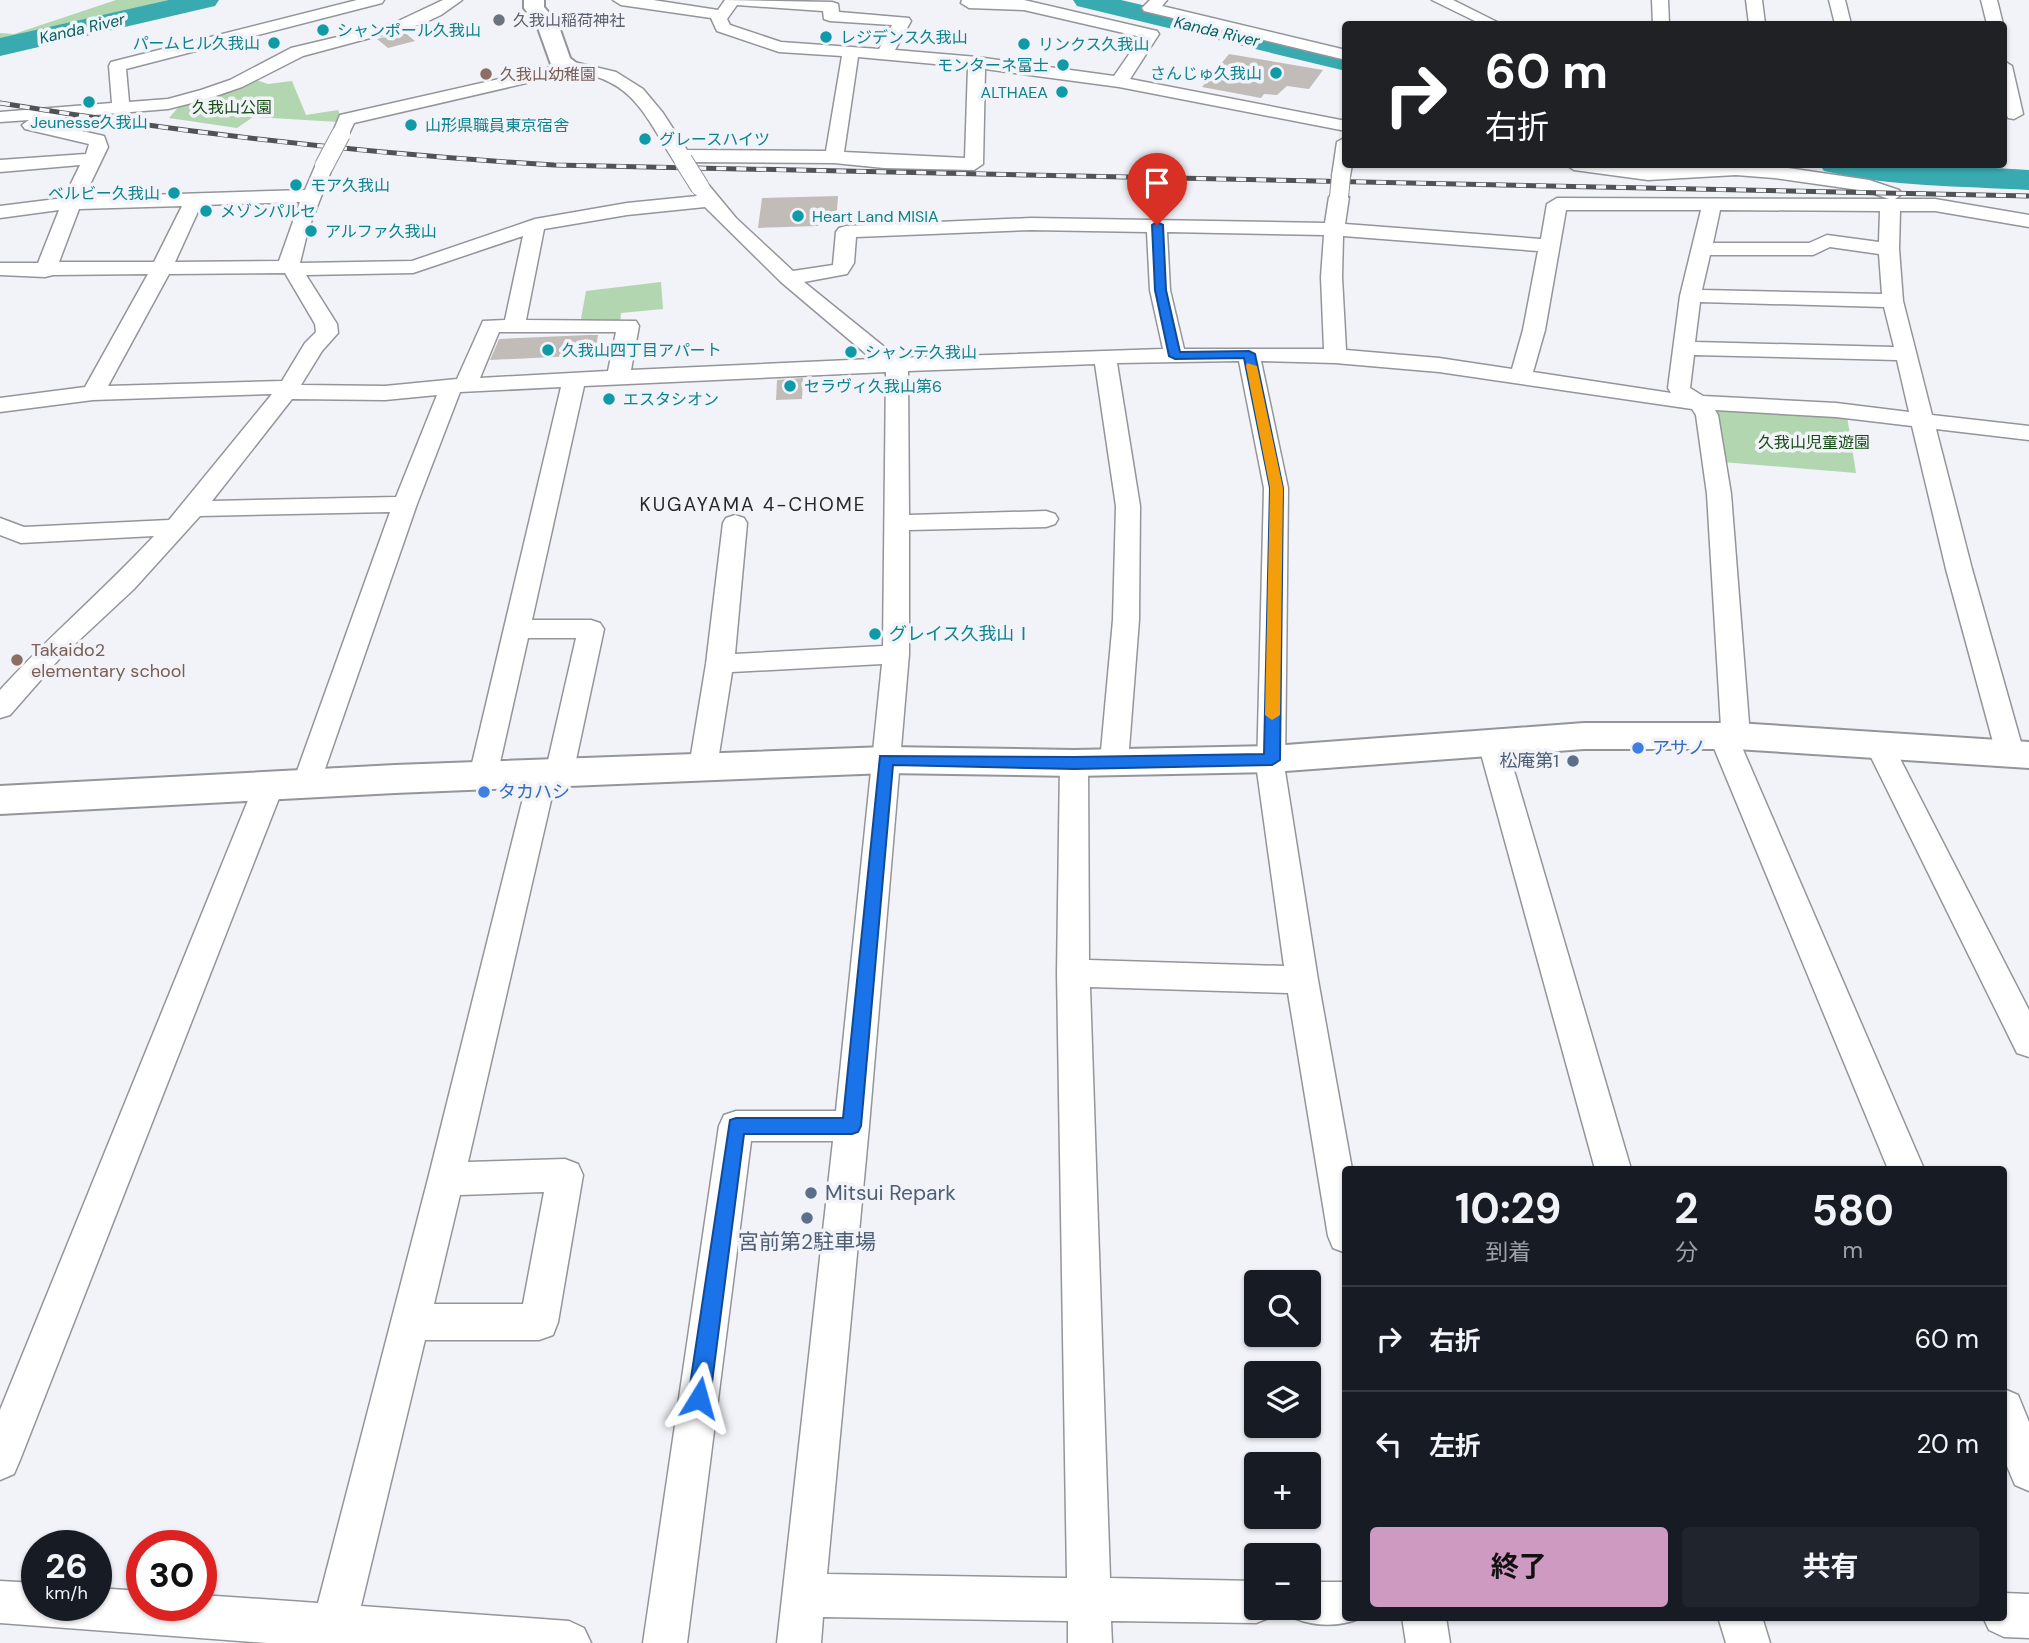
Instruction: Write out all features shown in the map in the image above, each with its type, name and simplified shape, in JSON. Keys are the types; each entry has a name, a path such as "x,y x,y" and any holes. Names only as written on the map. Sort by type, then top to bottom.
{"street":[{"path":"121,108 117,66 376,0"},
{"path":"0,117 168,104 243,80 298,52 370,36 432,15 454,0"},
{"path":"534,0 534,8 547,24 560,62 623,79 638,92 723,217 825,312 897,369 896,654 852,1126 799,1643"},
{"path":"621,0 722,15"},
{"path":"884,54 902,21 830,16 832,7 733,0 719,19 723,28 779,47 977,62 1014,70 1119,82 1342,125"},
{"path":"970,0 969,3 1024,5 1151,34 1119,82"},
{"path":"1160,0 1150,8 1342,54"},
{"path":"1440,0 1486,21"},
{"path":"1660,0 1661,21"},
{"path":"1754,0 1758,21"},
{"path":"1837,0 1842,21"},
{"path":"1989,0 1994,21"},
{"path":"834,158 851,51"},
{"path":"682,158 834,158 974,164 977,62"},
{"path":"0,708 50,652 125,583 184,518 288,389 328,328 303,292 289,261 298,230 346,119 568,65"},
{"path":"2007,78 2016,115"},
{"path":"0,117 97,140 99,147 45,271"},
{"path":"0,166 92,159"},
{"path":"1335,356 1330,274 1333,229 1342,168"},
{"path":"1604,168 1648,174 1736,169 1774,173 1869,186 1923,205"},
{"path":"0,269 45,271 414,267 535,225 705,194"},
{"path":"0,212 72,204 313,196"},
{"path":"93,393 161,270 194,200"},
{"path":"1520,378 1534,330 1557,204 1935,205 2029,221"},
{"path":"1712,204 1690,296 1686,348 1679,388 1683,394 1699,403 1707,415 1720,494 1730,736 1905,1166"},
{"path":"0,800 483,776 886,760 1074,763 1272,760 1584,736 1730,736 2020,754 1920,419 1893,301 1889,250 1890,205"},
{"path":"788,278 840,270 844,263 846,232 1031,224 1333,229 1550,246"},
{"path":"514,326 535,225"},
{"path":"1157,225 1160,290 1175,356"},
{"path":"1700,249 1813,249 1827,241 1889,250"},
{"path":"1690,296 1893,301"},
{"path":"307,785 405,504 458,387 491,326 628,326 618,378"},
{"path":"1686,348 1905,354"},
{"path":"1249,354 1276,488 1271,771 1302,980 1342,1213"},
{"path":"0,405 93,393 288,389 385,393 573,380 892,365 1249,354 1335,356 1439,365 1699,403 1836,410 2029,433"},
{"path":"1105,357 1128,506 1126,620 1114,762"},
{"path":"483,776 573,380"},
{"path":"0,526 21,535 184,518 405,504"},
{"path":"898,523 1046,519"},
{"path":"703,767 720,664 735,523"},
{"path":"332,1634 446,1179 591,629 517,629"},
{"path":"720,664 896,654"},
{"path":"1492,743 1612,1166"},
{"path":"1879,745 2029,1043"},
{"path":"1074,763 1073,973 1090,1643"},
{"path":"0,1460 268,788"},
{"path":"1073,973 1302,980"},
{"path":"666,1643 736,1126 852,1126"},
{"path":"411,1322 539,1322 565,1175 446,1179"},
{"path":"2007,1416 2029,1471"},
{"path":"803,1595 1244,1602"},
{"path":"0,1602 21,1604"},
{"path":"1321,1603 1342,1603"},
{"path":"112,1612 332,1634 569,1643"},
{"path":"2007,1615 2029,1616"},
{"path":"1425,1621 1428,1643"},
{"path":"1741,1621 1748,1643"}],"green space":[{"path":"116,0 180,0 59,30 0,40 0,33 14,34"},
{"name":"久我山公園","path":"253,79 268,84 292,81 306,115 338,110 341,118 339,122 253,117 237,128 169,118 183,102"},
{"path":"661,282 663,309 621,313 620,324 580,324 586,291"},
{"name":"久我山児童遊園","path":"1713,407 1847,416 1856,473 1722,462"}],"building":[{"path":"404,32 415,41 388,48 377,39"},
{"name":"さんじゅ久我山","path":"1229,54 1323,70 1309,89 1287,86 1277,95 1264,94 1261,98 1202,87"},
{"name":"Heart Land MISIA","path":"838,196 836,223 758,228 762,198"},
{"name":"久我山四丁目アパート","path":"598,335 595,355 490,360 499,339"},
{"name":"セラヴィ久我山第6","path":"803,378 802,399 776,400 777,380"}],"waterway":[{"name":"Kanda River","path":"0,47 205,0"},
{"name":"Kanda River","path":"1087,0 1342,61"},
{"name":"Kanda River","path":"1862,168 2029,180"}],"railway":[{"path":"0,103 276,141 554,165 2029,196"}],"slow traffic":[{"path":"1252,366 1276,488 1272,715"}],"place":[{"name":"久我山稲荷神社","path":"499,20"},
{"name":"シャンポール久我山","path":"323,30"},
{"name":"レジデンス久我山","path":"826,37"},
{"name":"パームヒル久我山","path":"274,43"},
{"name":"リンクス久我山","path":"1024,44"},
{"name":"モンターネ富士","path":"1063,65"},
{"name":"さんじゅ久我山","path":"1276,73"},
{"name":"久我山幼稚園","path":"486,74"},
{"name":"ALTHAEA","path":"1062,92"},
{"name":"Jeunesse久我山","path":"89,102"},
{"name":"山形県職員東京宿舎","path":"411,125"},
{"name":"グレースハイツ","path":"645,139"},
{"name":"モア久我山","path":"296,185"},
{"name":"ベルビー久我山","path":"174,193"},
{"name":"メゾンパルセ","path":"206,211"},
{"name":"Heart Land MISIA","path":"798,216"},
{"name":"アルファ久我山","path":"311,231"},
{"name":"久我山四丁目アパート","path":"548,350"},
{"name":"シャンテ久我山","path":"851,352"},
{"name":"セラヴィ久我山第6","path":"790,386"},
{"name":"エスタシオン","path":"609,399"},
{"name":"グレイス久我山Ⅰ","path":"875,634"},
{"name":"Takaido2 elementary school","path":"17,660"},
{"name":"アサノ","path":"1638,748"},
{"name":"松庵第1","path":"1573,761"},
{"name":"タカハシ","path":"484,792"},
{"name":"Mitsui Repark","path":"811,1193"},
{"name":"宮前第2駐車場","path":"807,1218"}],"district":[{"name":"KUGAYAMA 4-CHOME","path":"753,504"}],"route":[{"path":"699,1398 736,1126 852,1126 886,760 1074,763 1272,760 1276,488 1249,354 1175,356 1160,290 1157,225"}]}
